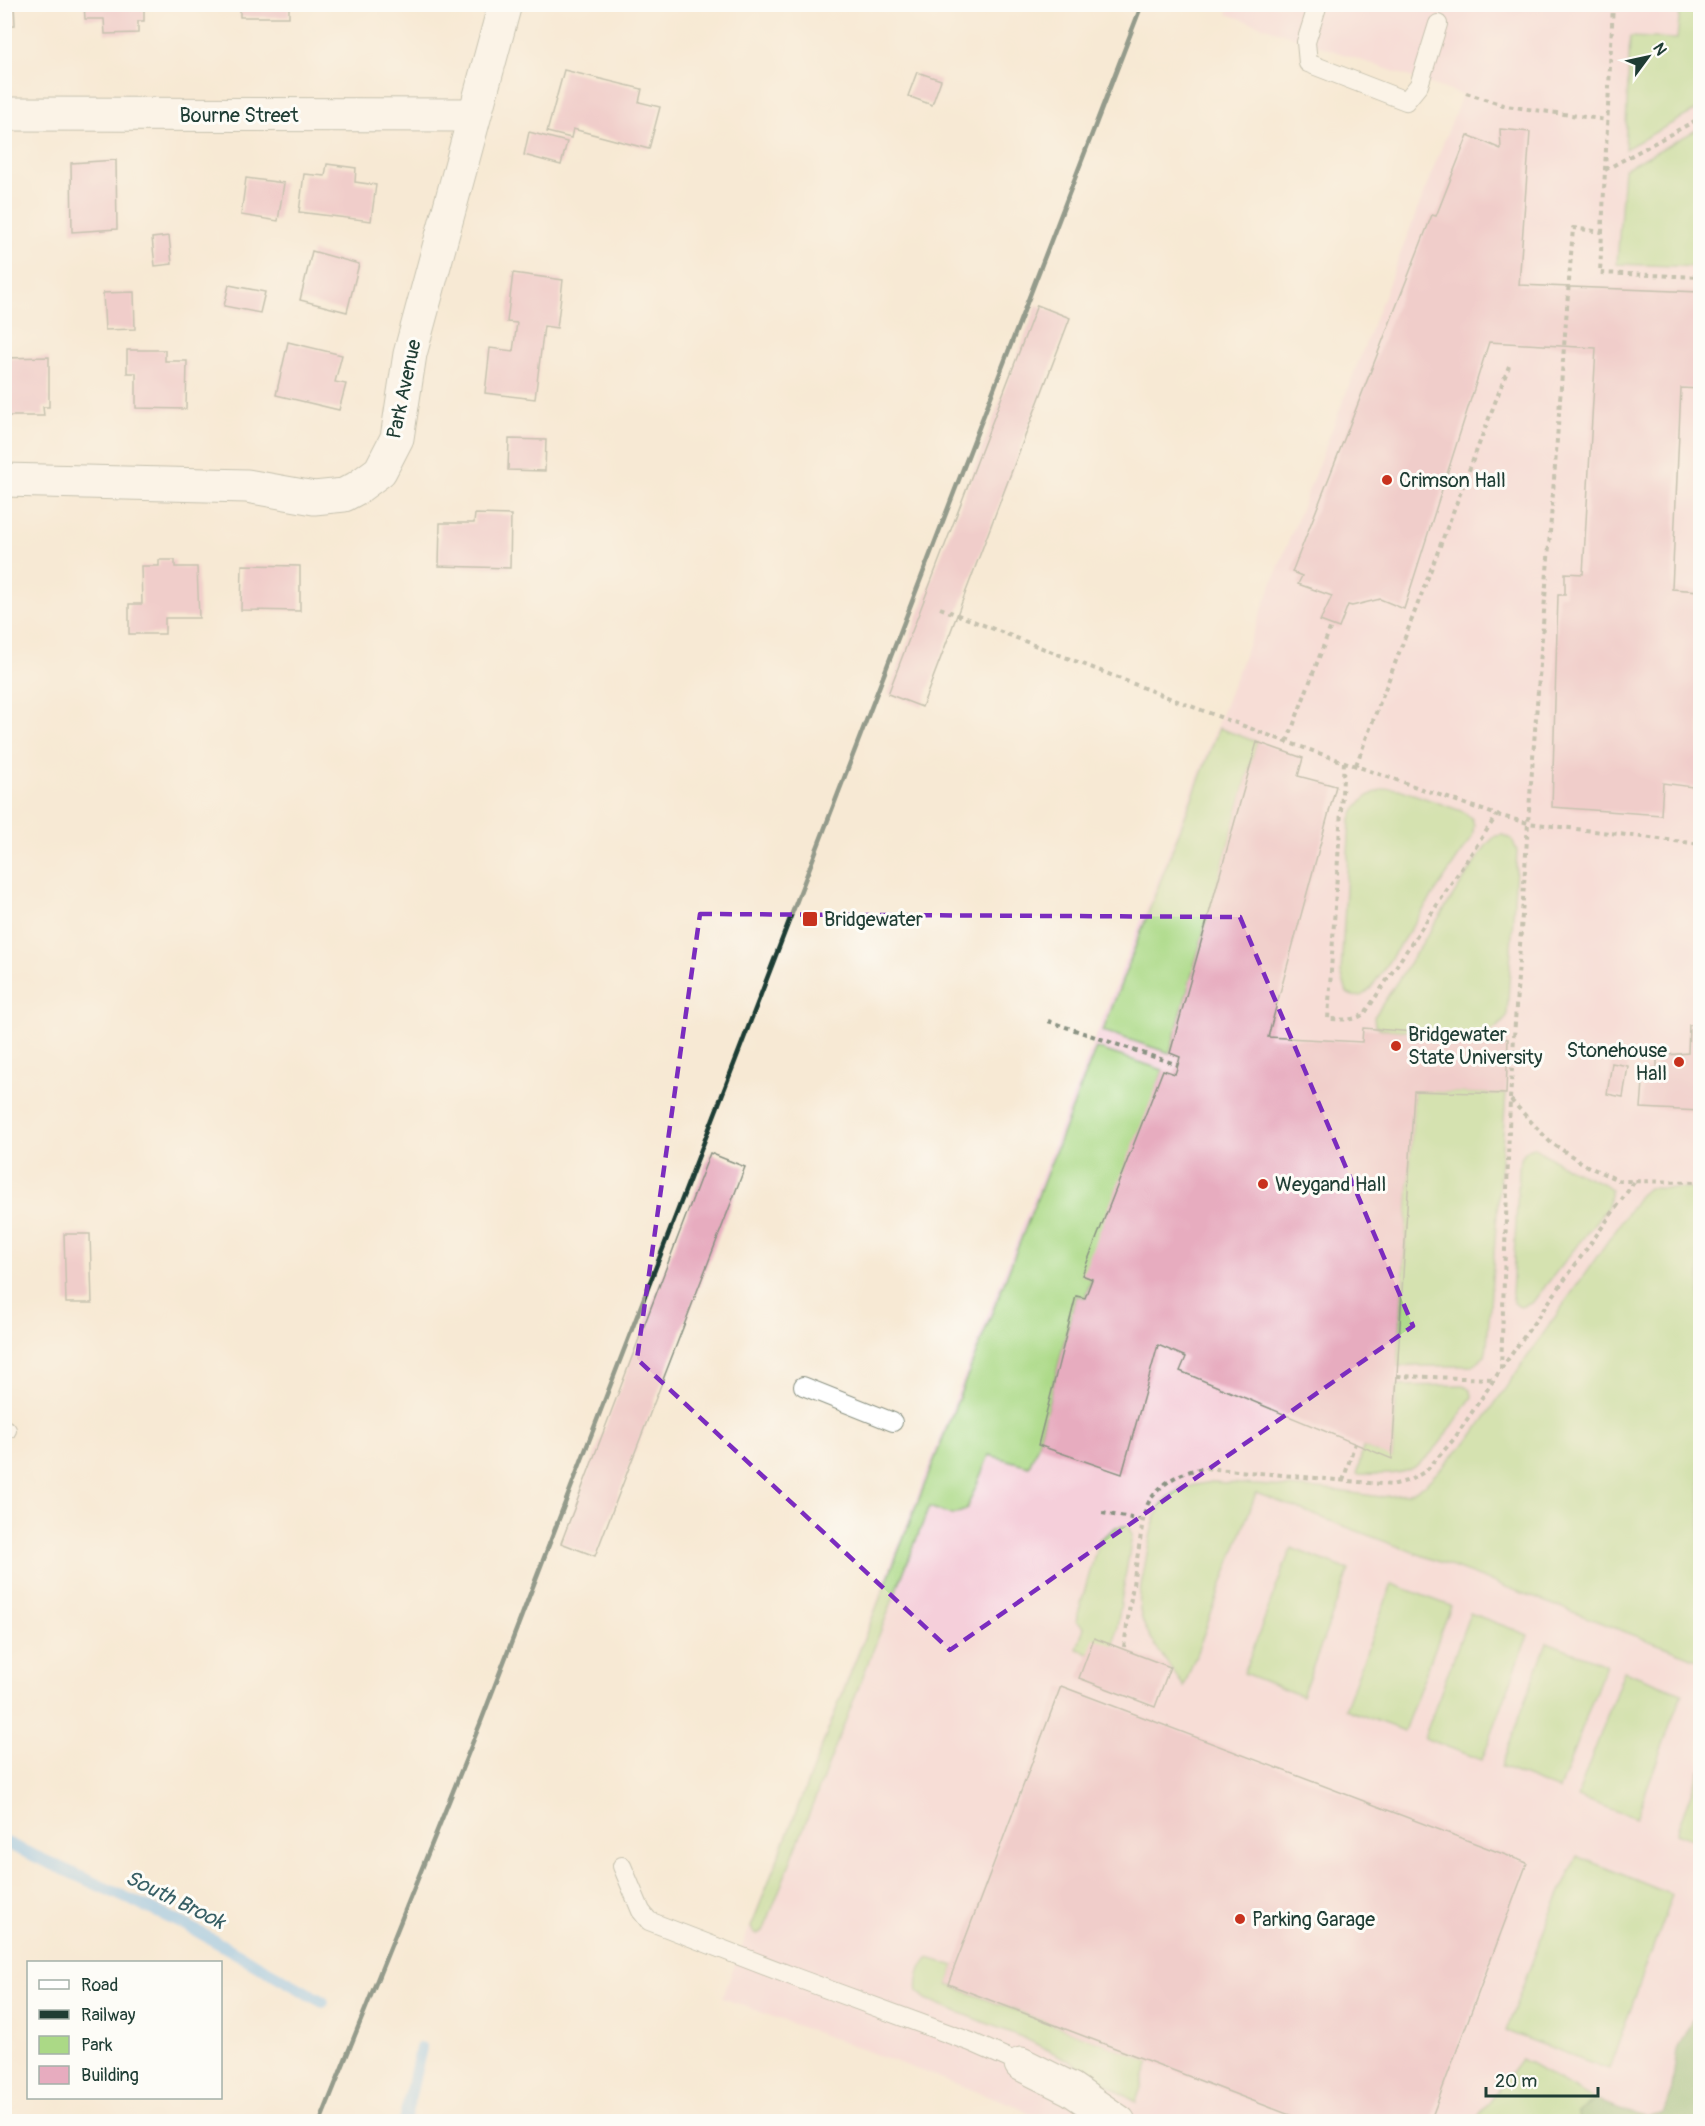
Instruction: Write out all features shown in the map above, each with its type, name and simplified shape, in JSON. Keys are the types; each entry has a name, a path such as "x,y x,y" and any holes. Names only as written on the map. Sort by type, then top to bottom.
{"street":[{"name":"Park Avenue","path":"4,480 247,486 314,498 344,495 380,471 397,438 410,354 505,4"},
{"name":"Bourne Street","path":"4,114 474,115"},
{"path":"1021,2064 1071,2089 1119,2121"}],"lane":[{"path":"1318,4 1306,42 1308,63 1406,101 1419,85 1438,24"},
{"path":"803,1386 893,1422"},
{"path":"622,1866 640,1911 649,1921 971,2042 1021,2064"}],"path":[{"path":"1613,4 1600,273 1701,277"},
{"path":"1466,93 1506,106 1607,120"},
{"path":"1605,170 1701,118"},
{"path":"1500,1370 1510,1099 1528,823 1573,228 1602,232"},
{"path":"1356,765 1509,366"},
{"path":"940,608 1287,742 1497,815 1528,823 1701,844"},
{"path":"1287,742 1331,626"},
{"path":"1344,762 1328,1019 1352,1019 1365,1013 1497,815"},
{"path":"1048,1021 1178,1065"},
{"path":"1510,1099 1550,1142 1587,1166 1620,1181 1701,1182"},
{"path":"1124,1647 1144,1520 1149,1502 1160,1489 1188,1471 1205,1468 1392,1485 1410,1480 1426,1471 1454,1439 1500,1370 1635,1181"},
{"path":"1397,1376 1494,1379"},
{"path":"1343,1481 1355,1443"},
{"path":"1102,1513 1144,1520"}],"highlighted area":[{"path":"700,914 1240,917 1413,1326 950,1650 637,1359"}],"shaded area":[{"name":"Bridgewater State University","path":"1230,5 1700,5 1700,2121 1041,2121 1014,2105 722,1998 1462,95 1227,14"}],"green space":[{"path":"1680,11 1700,13 1700,108 1625,149 1630,37 1677,39"},
{"path":"1700,128 1700,267 1617,264 1624,169"},
{"path":"1219,728 1257,742 1170,1053 1103,1031"},
{"path":"1388,788 1399,789 1464,812 1472,819 1474,825 1472,837 1371,988 1357,997 1347,993 1341,973 1350,821 1364,799"},
{"path":"1503,835 1512,839 1517,851 1507,1016 1493,1030 1473,1036 1381,1029 1375,1026 1374,1017 1487,844 1496,836"},
{"path":"1096,1048 1163,1070 1085,1298 1076,1296 1038,1445 1029,1466 989,1455 966,1510 952,1515 929,1507 763,1932 757,1934 751,1927"},
{"path":"1414,1091 1506,1094 1487,1345 1485,1356 1471,1366 1398,1366"},
{"path":"1533,1147 1569,1169 1611,1189 1608,1206 1532,1303 1520,1307 1514,1303 1512,1294 1519,1168 1523,1155"},
{"path":"1648,1188 1700,1189 1700,1660 1256,1493 1184,1687 1148,1632 1140,1609 1140,1590 1151,1532 1161,1507 1168,1498 1179,1491 1213,1482 1330,1490 1381,1497 1407,1494 1425,1485 1473,1435 1639,1196"},
{"path":"1464,1385 1472,1393 1472,1397 1444,1438 1418,1465 1396,1473 1357,1474 1363,1447 1392,1458 1397,1386"},
{"path":"1128,1526 1132,1535 1114,1646 1089,1653 1077,1649 1084,1627 1076,1621 1099,1540 1116,1527"},
{"path":"1291,1548 1349,1570 1302,1696 1244,1673"},
{"path":"1392,1584 1451,1606 1404,1731 1345,1709"},
{"path":"1470,1613 1528,1635 1482,1760 1424,1738"},
{"path":"1547,1642 1606,1664 1559,1790 1501,1767"},
{"path":"1624,1671 1682,1693 1636,1818 1577,1797"},
{"path":"1700,1768 1700,1843 1676,1833"},
{"path":"1577,1856 1672,1895 1609,2069 1506,2031 1546,1925"},
{"path":"928,1958 955,1966 948,1985 1150,2061 1136,2102 1066,2059 1024,2038 926,1999 918,1992 918,1978"},
{"path":"1700,2004 1700,2121 1579,2121 1578,2113 1594,2100 1647,2118 1664,2113 1671,2095 1677,2050"},
{"path":"1521,2059 1594,2100 1578,2113 1579,2121 1474,2122"}],"building":[{"path":"5,4 14,4 15,25 5,26"},
{"path":"84,4 144,4 144,21 138,21 138,33 105,34 104,19 85,19"},
{"path":"240,4 289,4 289,17 240,17"},
{"path":"564,70 642,89 639,102 660,107 649,149 573,129 571,138 547,132"},
{"path":"917,72 941,80 932,105 908,96"},
{"name":"Crimson Hall","path":"1500,129 1530,132 1519,285 1700,292 1700,389 1681,388 1672,589 1700,591 1700,788 1663,783 1661,815 1552,807 1558,595 1565,595 1565,573 1583,574 1596,348 1489,342 1404,609 1380,599 1348,605 1339,628 1320,621 1332,596 1298,584 1302,576 1292,572 1432,215 1436,216 1468,135 1501,149"},
{"path":"529,132 567,142 561,165 524,155"},
{"path":"116,160 117,229 72,232 71,163"},
{"path":"327,164 356,168 355,182 376,185 371,221 299,212 304,174 325,176"},
{"path":"246,178 284,183 278,221 241,215"},
{"path":"169,236 172,264 155,266 152,238"},
{"path":"312,251 359,264 347,312 300,300"},
{"path":"513,273 563,280 557,328 544,326 535,399 485,393 490,348 513,351 517,323 507,322"},
{"path":"229,285 265,292 260,313 224,306"},
{"path":"134,292 135,329 105,330 103,293"},
{"path":"1037,305 1070,318 922,707 888,694"},
{"path":"288,342 342,355 335,382 346,384 339,410 276,395"},
{"path":"127,350 165,350 165,361 187,361 186,409 136,408 136,373 127,373"},
{"path":"49,357 49,407 43,407 44,416 4,416 4,358"},
{"path":"509,439 546,440 545,471 508,470"},
{"path":"475,514 511,515 510,568 439,566 440,523 474,523"},
{"path":"159,560 175,560 175,567 197,567 199,618 165,618 165,634 129,634 129,604 142,604 141,566 159,566"},
{"path":"242,565 300,566 300,611 241,610"},
{"name":"Weygand Hall","path":"1257,742 1303,758 1298,776 1336,786 1268,1037 1362,1042 1363,1028 1508,1039 1506,1094 1414,1091 1392,1459 1180,1371 1186,1357 1158,1345 1122,1474 1038,1445 1076,1296 1085,1298 1092,1279 1082,1275 1163,1070 1175,1074 1178,1065 1180,1057 1170,1053"},
{"name":"Stonehouse Hall","path":"1689,1025 1700,1025 1700,1111 1641,1108 1644,1069 1657,1068 1657,1056 1688,1053"},
{"path":"1612,1063 1628,1066 1623,1097 1607,1094"},
{"path":"710,1153 745,1167 595,1556 561,1543"},
{"path":"64,1234 90,1234 92,1303 66,1303"},
{"path":"1094,1638 1170,1667 1155,1707 1079,1678"},
{"name":"Parking Garage","path":"1061,1686 1527,1863 1430,2122 1308,2122 948,1984"}],"waterway":[{"name":"South Brook","path":"4,1842 188,1926 323,2002"},
{"name":"South Brook","path":"404,2122 421,2048"}],"railway":[{"path":"320,2122 480,1724 1142,4"}],"place":[{"name":"Crimson Hall","path":"1387,480"},
{"name":"Bridgewater","path":"810,919"},
{"name":"Bridgewater State University","path":"1396,1046"},
{"name":"Stonehouse Hall","path":"1679,1062"},
{"name":"Weygand Hall","path":"1263,1184"},
{"name":"Parking Garage","path":"1240,1919"}]}
